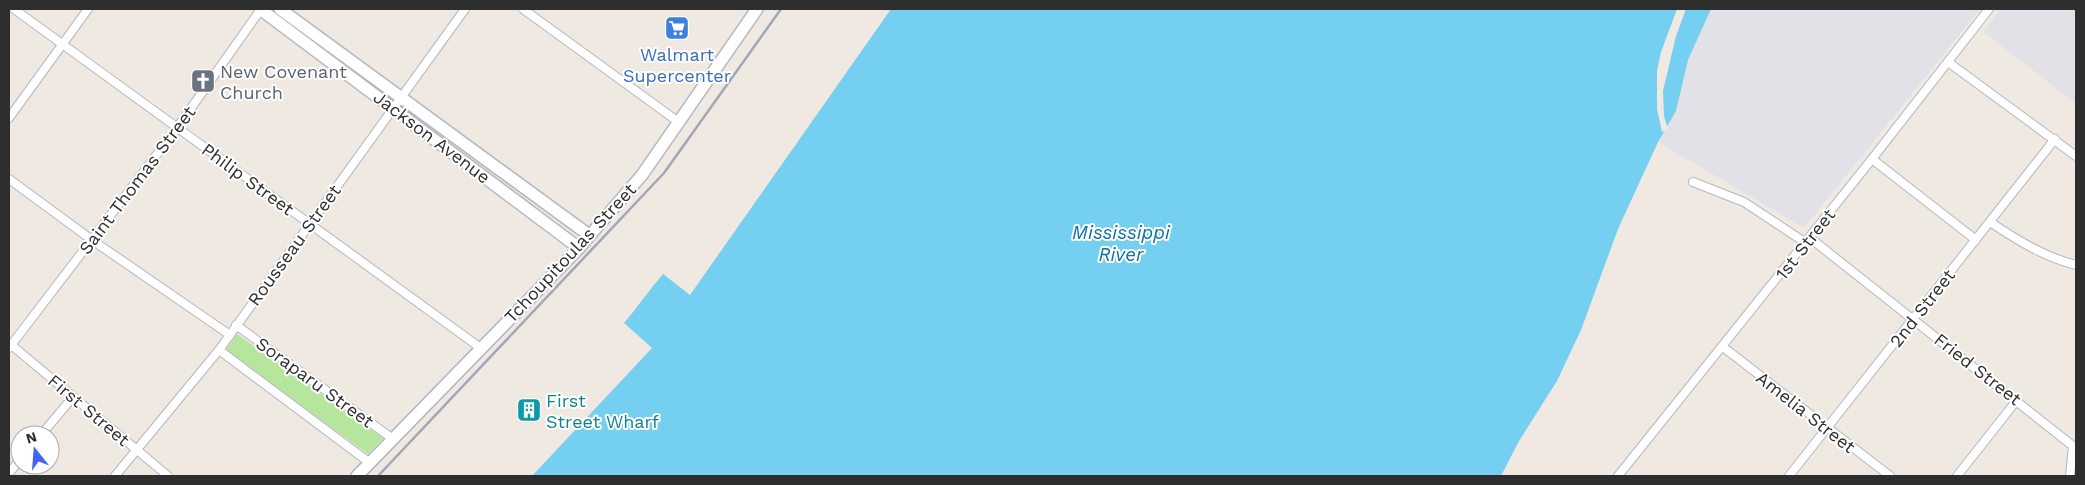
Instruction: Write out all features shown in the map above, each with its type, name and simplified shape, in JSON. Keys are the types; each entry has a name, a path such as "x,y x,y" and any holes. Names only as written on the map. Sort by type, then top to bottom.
{"street":[{"name":"Philip Street","path":"14,9 482,349"},
{"path":"9,118 88,9"},
{"name":"Jackson Avenue","path":"261,9 578,248"},
{"name":"Saint Thomas Street","path":"10,346 177,128 261,9"},
{"name":"Jackson Avenue","path":"280,9 589,235"},
{"name":"Rousseau Street","path":"115,476 219,350 308,224 402,98 465,9"},
{"path":"522,9 680,123"},
{"name":"Tchoupitoulas Street","path":"357,476 578,248 642,176 758,9"},
{"name":"1st Street","path":"1620,473 1723,348 1990,9"},
{"path":"1948,62 2076,156"},
{"name":"2nd Street","path":"1788,476 1828,428 2055,139"},
{"path":"1872,160 1976,240"},
{"path":"9,179 92,240 230,334"},
{"name":"Fried Street","path":"1693,182 1744,202 1808,240 1914,319 2073,446 2070,476"},
{"path":"1990,222 2027,246 2057,260 2076,265"},
{"name":"Soraparu Street","path":"236,325 393,438"},
{"name":"First Street","path":"10,346 168,476"},
{"name":"Amelia Street","path":"1723,348 1890,476"},
{"name":"Soraparu Street","path":"219,350 370,463"},
{"path":"49,425 73,397"},
{"path":"1957,476 2017,400"},
{"path":"1620,473 1630,476"}],"shaded area":[{"path":"1711,9 1980,9 1804,228 1658,142 1676,111 1688,60"},
{"path":"2000,9 2076,9 2076,104 1984,32"}],"green space":[{"path":"237,334 383,438 368,454 225,351"}],"water":[{"name":"Mississippi River","path":"891,9 1711,9 1688,60 1676,111 1658,142 1618,229 1581,330 1557,381 1519,441 1501,476 532,476 652,348 624,323 663,274 690,295"}],"pier":[{"path":"1677,9 1686,9 1676,36 1663,91 1664,116 1668,129 1662,132 1657,109 1657,71 1661,52"}],"railway":[{"path":"378,476 664,173 781,9"}],"place":[{"name":"Walmart Supercenter","path":"677,28"},
{"name":"New Covenant Church","path":"203,81"},
{"name":"First Street Wharf","path":"529,410"}]}
